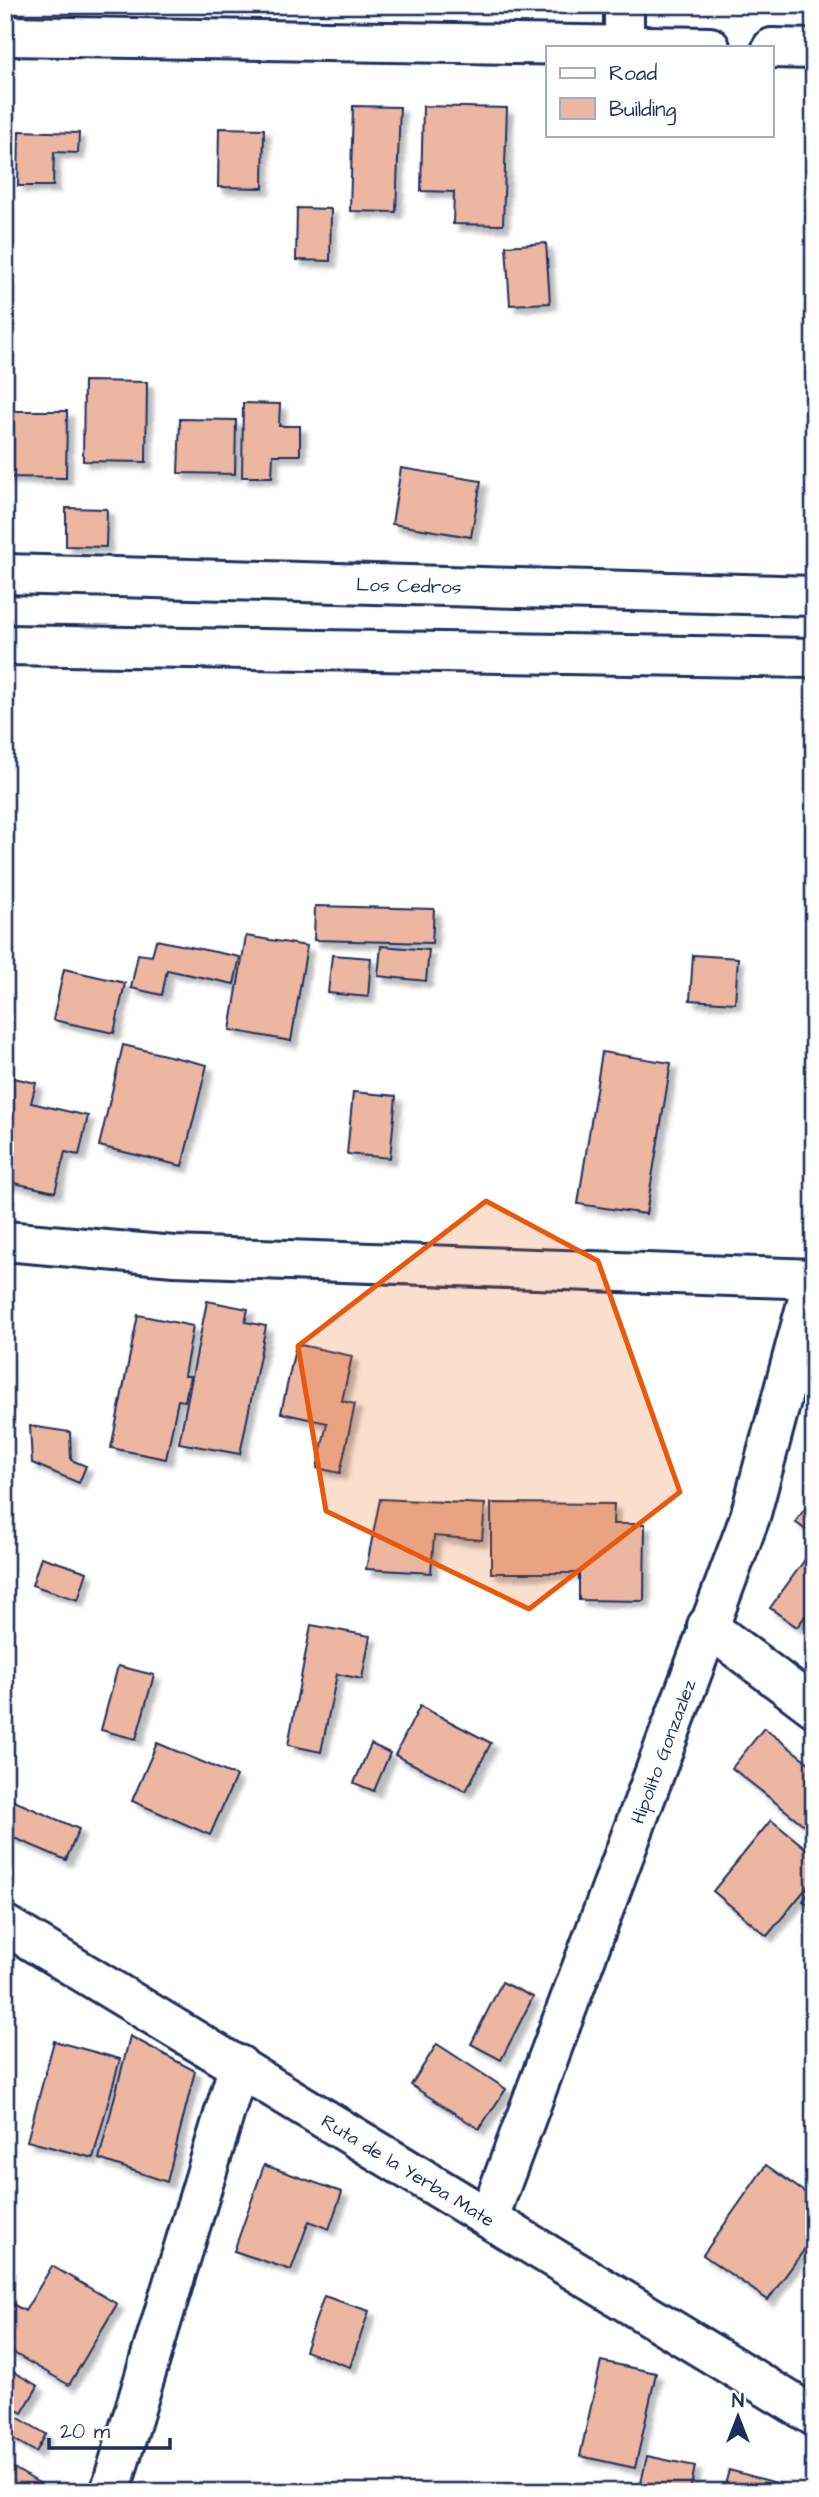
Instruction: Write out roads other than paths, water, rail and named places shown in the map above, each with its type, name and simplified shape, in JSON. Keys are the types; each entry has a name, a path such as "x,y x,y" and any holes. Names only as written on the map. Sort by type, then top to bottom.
{"street":[{"path":"5,36 624,46 624,5"},
{"path":"774,48 814,49"},
{"name":"Los Cedros","path":"5,574 814,596"},
{"path":"5,645 814,659"},
{"path":"5,1241 174,1256 814,1278"},
{"name":"Hipolito Gonzazlez","path":"489,2217 707,1626 750,1517 814,1278"},
{"path":"707,1626 814,1707"},
{"name":"Ruta de la Yerba Mate","path":"5,1925 239,2064 814,2416"},
{"path":"110,2492 239,2064"}]}
